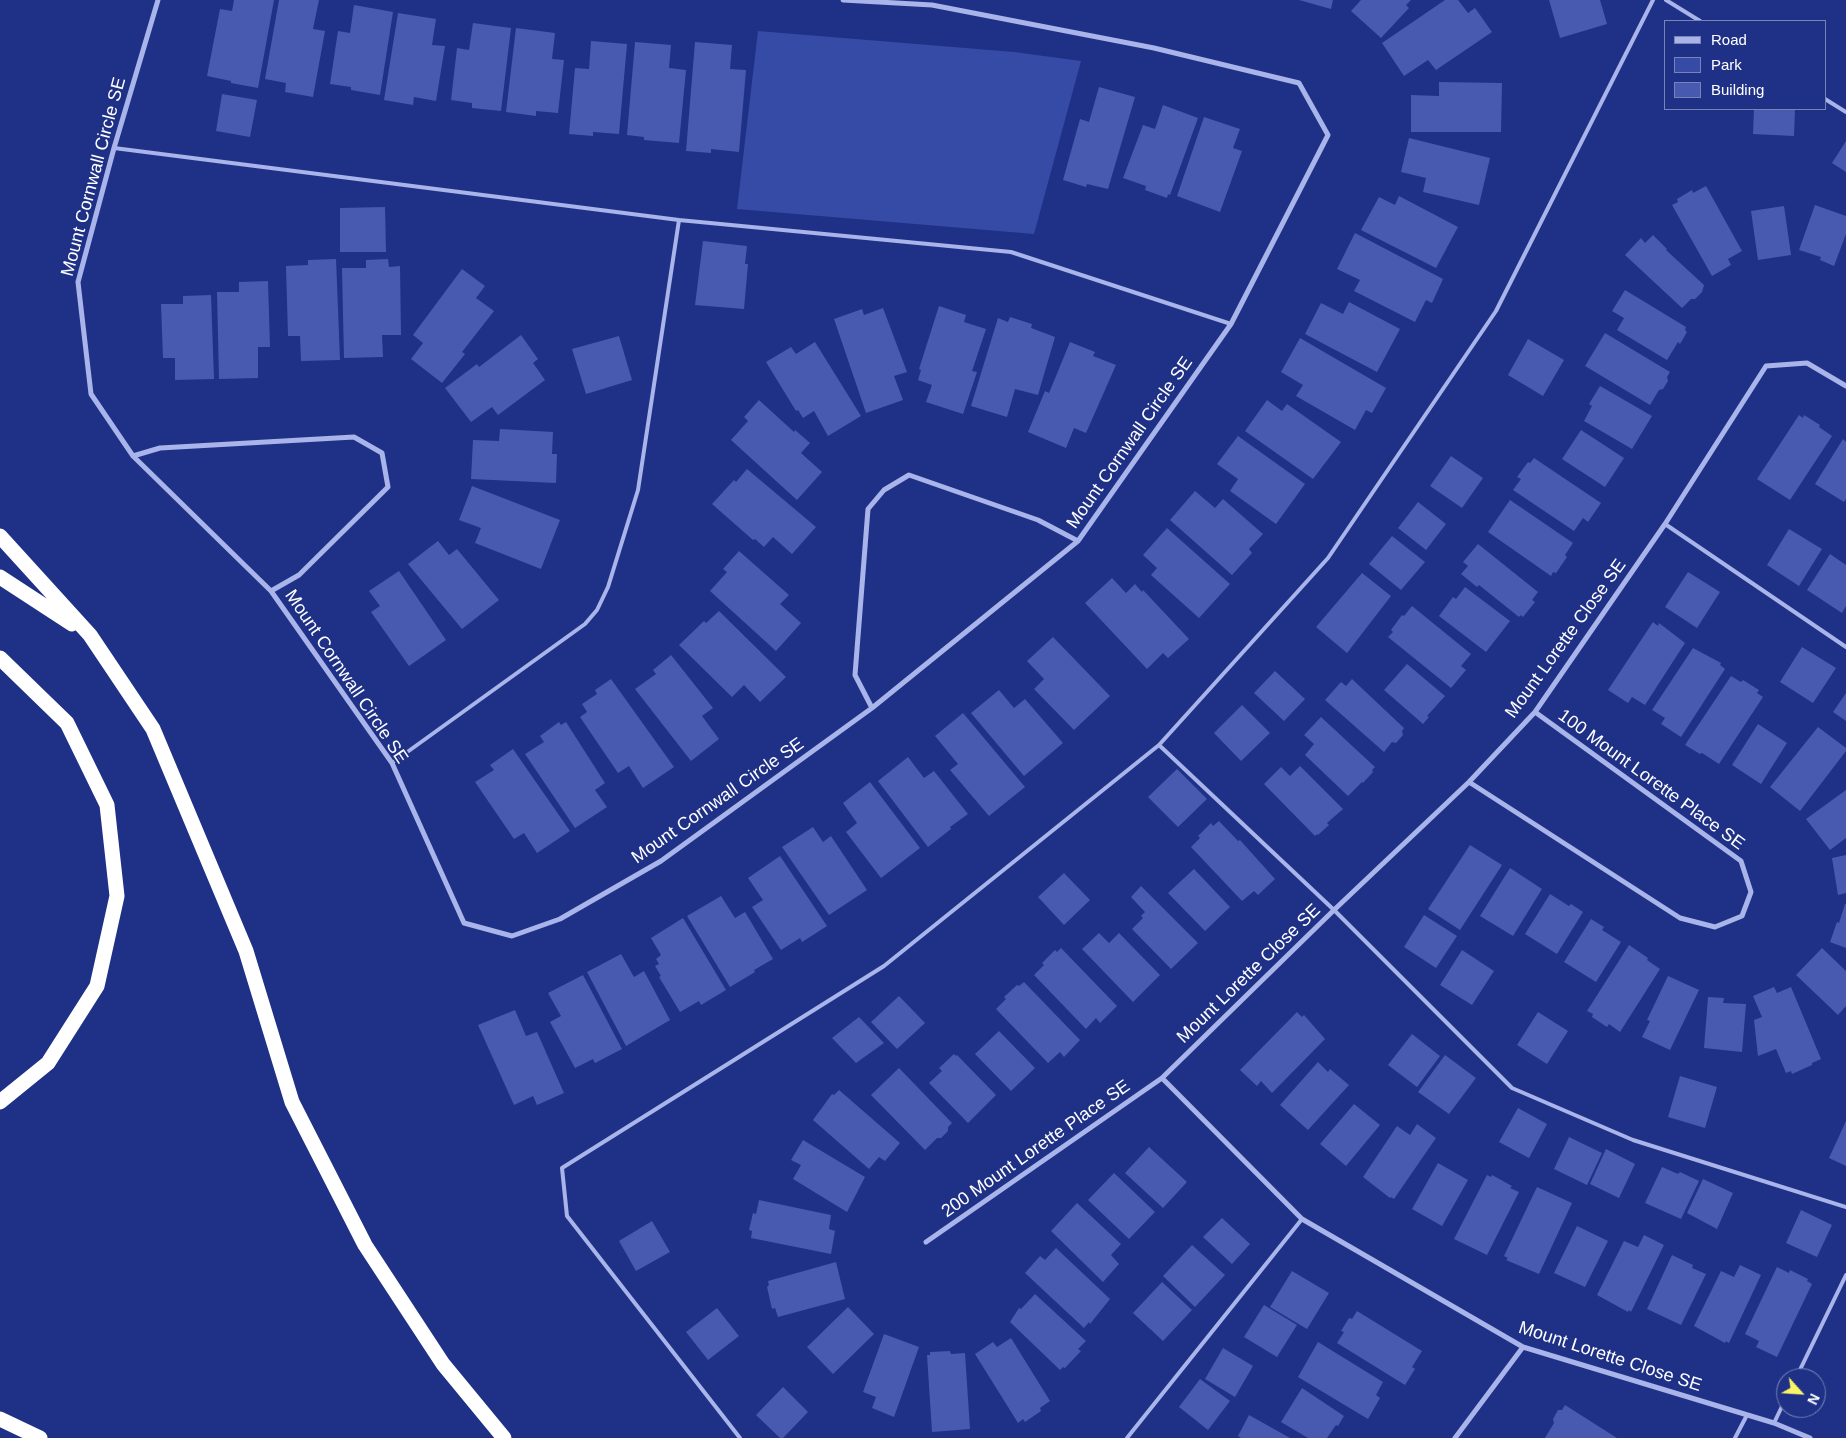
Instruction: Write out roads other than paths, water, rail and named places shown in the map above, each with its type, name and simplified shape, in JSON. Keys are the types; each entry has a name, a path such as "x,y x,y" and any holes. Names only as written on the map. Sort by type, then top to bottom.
{"highway":[{"path":"0,536 90,635 153,729 246,951 292,1102 365,1245 443,1364 504,1438"},
{"path":"0,577 90,635"},
{"path":"0,658 66,723 107,805 117,896 97,986 48,1063 0,1102"},
{"path":"0,1419 40,1438"}],"street":[{"name":"Mount Cornwall Circle SE","path":"158,0 114,148 78,282 91,394 133,456 271,591 392,763 464,923 512,936 560,919 661,861 872,708 1078,541 1231,324 1328,135 1299,83 1154,48 932,2 843,0"},
{"name":"Mount Lorette Close SE","path":"1810,1438 1774,1423 1523,1347 1302,1219 1162,1078 1334,910 1469,782 1535,712 1665,524 1766,366 1806,363 1846,386"},
{"path":"133,456 160,448 354,437 382,453 388,487 299,575 271,591"},
{"path":"872,708 854,675 868,509 884,490 908,475 1038,520 1078,541"},
{"name":"100 Mount Lorette Place SE","path":"1469,782 1680,918 1715,927 1742,916 1751,892 1741,861 1535,712"},
{"name":"200 Mount Lorette Place SE","path":"926,1242 1162,1078"},
{"path":"1456,1438 1523,1347"}],"lane":[{"path":"740,1438 567,1216 562,1168 884,966 1159,745 1328,558 1496,311 1653,0"},
{"path":"1666,0 1698,20"},
{"path":"1826,100 1846,112"},
{"path":"114,148 679,220 1012,252 1231,324"},
{"path":"392,763 585,624 597,610 608,587 638,490 679,220"},
{"path":"1665,524 1846,647"},
{"path":"1159,745 1334,910 1512,1088 1633,1140 1846,1207"},
{"path":"1127,1438 1302,1219"},
{"path":"1801,1368 1846,1275"},
{"path":"1735,1438 1748,1415"},
{"path":"1774,1423 1776,1418"}]}
